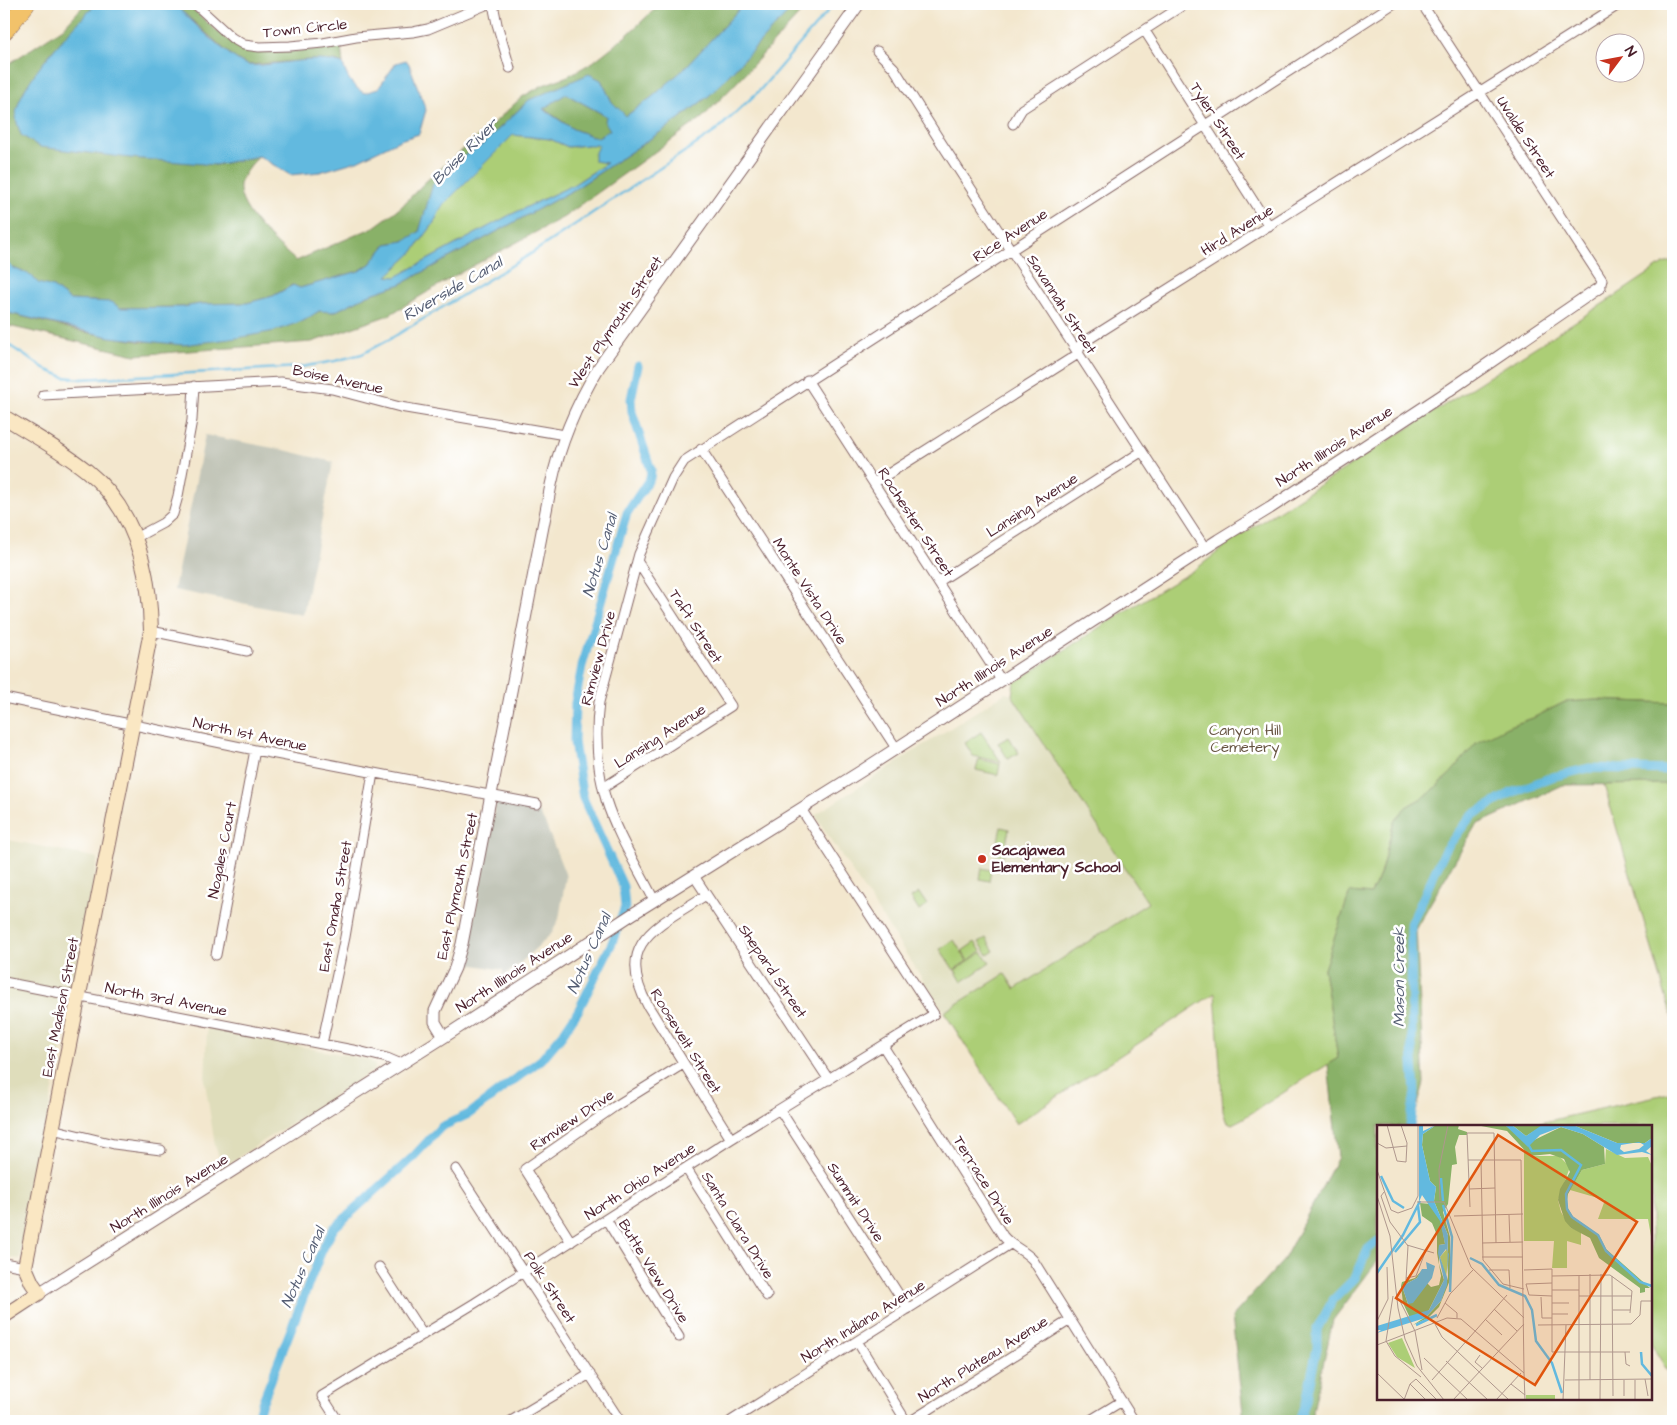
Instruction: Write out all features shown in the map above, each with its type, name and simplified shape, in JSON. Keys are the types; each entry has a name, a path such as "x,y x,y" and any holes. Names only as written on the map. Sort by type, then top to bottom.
{"highway":[{"path":"4,31 26,4"}],"main road":[{"name":"East Madison Street","path":"4,417 68,457 88,472 107,492 122,512 135,538 148,580 151,603 151,631 25,1266"},
{"path":"25,1266 32,1283 39,1293"},
{"name":"North Illinois Avenue","path":"4,1316 39,1293"}],"street":[{"name":"Town Circle","path":"195,4 232,38 244,45 259,47 323,43 356,37 413,32 488,4"},
{"path":"493,4 510,68"},
{"name":"West Plymouth Street","path":"491,795 551,485 565,435 575,410 599,367 859,4"},
{"path":"1012,124 1022,108 1185,4"},
{"name":"Rice Avenue","path":"660,506 673,478 684,461 701,449 1393,4"},
{"name":"Uvalde Street","path":"1422,4 1602,280 1600,287"},
{"name":"Hird Avenue","path":"874,483 1078,354 1081,344 1620,4"},
{"name":"Tyler Street","path":"1145,31 1269,226"},
{"name":"Savannah Street","path":"877,52 894,68 1141,452 1205,548"},
{"name":"North Illinois Avenue","path":"39,1293 444,1037 613,926 896,748 1441,396 1600,287"},
{"name":"Rochester Street","path":"807,380 1001,680"},
{"name":"Boise Avenue","path":"43,395 281,382 308,385 400,407 565,435"},
{"path":"135,538 163,524 173,514 192,420 194,386"},
{"name":"Monte Vista Drive","path":"701,449 896,748"},
{"name":"Lansing Avenue","path":"938,582 1141,452"},
{"name":"Rimview Drive","path":"654,900 607,801 601,777 596,724 599,702 637,562 660,506"},
{"name":"Taft Street","path":"637,562 731,706"},
{"path":"151,631 247,650"},
{"name":"North 1st Avenue","path":"4,698 256,750 537,804"},
{"name":"Lansing Avenue","path":"604,788 731,706"},
{"name":"Nogales Court","path":"216,955 256,750"},
{"name":"East Omaha Street","path":"322,1044 345,937 373,773"},
{"name":"East Plymouth Street","path":"444,1037 435,1022 435,1011 454,968 462,944 491,795"},
{"name":"North Ohio Avenue","path":"338,1421 322,1396 524,1272 732,1139 934,1014 801,809"},
{"name":"Shepard Street","path":"694,876 829,1080"},
{"name":"Roosevelt Street","path":"706,895 651,931 636,952 634,966 639,991 683,1064 732,1139"},
{"name":"North 3rd Avenue","path":"4,982 322,1044"},
{"path":"322,1044 387,1058 401,1064"},
{"name":"Terrace Drive","path":"883,1046 1003,1236 1010,1244 1027,1252 1033,1260 1134,1421"},
{"name":"Rimview Drive","path":"571,1242 525,1169 614,1107 683,1064"},
{"name":"Summit Drive","path":"780,1110 908,1309"},
{"path":"52,1129 114,1144 161,1150"},
{"name":"Santa Clara Drive","path":"686,1168 767,1296"},
{"name":"Polk Street","path":"456,1169 620,1421"},
{"name":"Butte View Drive","path":"606,1219 679,1337"},
{"name":"North Indiana Avenue","path":"731,1421 1010,1244"},
{"path":"4,1263 25,1266"},
{"path":"379,1267 422,1335"},
{"name":"North Plateau Avenue","path":"911,1421 1070,1320"},
{"path":"857,1341 906,1421"},
{"path":"511,1421 590,1374"},
{"path":"1089,1421 1122,1401"}],"shaded area":[{"path":"205,435 284,450 333,462 303,615 174,590"},
{"name":"Sacajawea Elementary School","path":"1005,693 1012,695 1149,903 1015,989 1005,974 944,1012 815,815"},
{"path":"497,797 534,805 545,823 566,876 559,919 552,933 515,968 503,976 503,970 463,963 468,950"},
{"path":"4,839 98,858 20,1259 4,1257"},
{"path":"207,1028 370,1060 375,1065 375,1069 223,1167 215,1146 205,1082"}],"green space":[{"path":"85,4 96,4 49,55 23,92 215,165 259,156 242,177 240,185 241,195 245,205 260,227 296,261 374,227 400,208 424,183 522,97 543,85 568,76 593,62 626,36 654,10 657,4 744,4 684,69 652,97 626,116 612,102 601,80 529,100 482,145 456,161 424,217 419,232 404,241 386,244 370,264 359,271 300,288 292,285 273,296 247,303 120,308 112,302 70,300 53,287 38,284 31,275 13,268 4,259 4,67 63,28"},
{"path":"174,4 187,4 220,33 241,48 250,51 275,52 341,47 343,64 335,61 312,60 247,65 233,57"},
{"path":"796,4 809,4 702,118 564,217 456,275 389,315 312,342 135,355 4,325 4,312 84,332 143,342 305,320 319,311 334,312 368,295 401,284 575,189 671,125 710,95"},
{"path":"566,94 606,116 610,130 597,138 573,129 543,108"},
{"path":"513,135 550,139 568,147 600,145 601,161 608,162 573,185 508,216 396,277 386,276 411,254 432,226 443,205"},
{"name":"Canyon Hill Cemetery","path":"1673,261 1670,326 1673,345 1673,703 1596,700 1565,702 1533,718 1507,727 1451,773 1429,794 1406,807 1394,822 1380,875 1371,894 1350,892 1324,969 1338,1058 1242,1119 1232,1124 1226,1121 1223,1110 1215,993 1016,1124 944,1012 1005,974 1015,989 1148,903 1012,695 1014,683 1117,616 1196,569 1233,540 1663,264"},
{"path":"1673,292 1673,345 1670,332 1670,318"},
{"path":"1596,700 1673,703 1673,784 1563,785 1476,825 1416,928 1424,1083 1412,1125 1377,1125 1377,1261 1333,1320 1313,1411 1314,1421 1244,1421 1232,1317 1283,1261 1338,1157 1328,1064 1338,1058 1324,969 1350,892 1371,894 1380,875 1394,822 1406,807 1429,794 1451,773 1476,743 1507,727 1533,718 1565,702"},
{"path":"981,732 1001,762 973,756 965,743"},
{"path":"1009,737 1019,753 1008,759 998,743"},
{"path":"979,759 1000,764 998,775 976,770"},
{"path":"1673,784 1673,1021 1604,785"},
{"path":"1001,827 1009,829 1004,855 995,854"},
{"path":"982,868 991,870 989,881 980,879"},
{"path":"919,893 927,905 919,911 911,898"},
{"path":"986,938 994,951 988,955 979,942"},
{"path":"954,940 967,961 954,970 940,949"},
{"path":"975,942 981,951 968,961 962,951"},
{"path":"982,952 990,963 962,982 955,970"},
{"path":"1673,1092 1673,1380 1652,1346 1652,1125 1531,1125"}],"water":[{"path":"96,4 174,4 221,48 241,62 248,65 262,65 325,60 343,64 350,81 364,93 378,89 396,63 406,60 426,110 419,134 400,140 357,161 320,172 290,175 259,156 215,165 130,158 40,147 21,135 16,118 19,103 36,73 48,57"},
{"path":"744,4 796,4 710,95 671,125 575,189 401,284 368,295 334,312 319,311 305,320 275,331 183,345 110,337 4,312 4,259 13,268 31,275 38,283 53,287 70,300 112,302 120,308 247,303 273,296 293,285 300,288 359,271 370,264 386,244 404,241 419,232 433,184 456,161 482,145 529,100 589,74 601,80 612,102 626,116 652,97 684,69","holes":["566,94 606,116 605,122 610,130 597,138 573,129 543,109","513,135 550,139 568,147 599,145 594,154 594,161 607,163 573,185 508,216 396,277 387,276 411,254 432,226 443,205"]}],"waterway":[{"name":"Riverside Canal","path":"4,342 47,370 64,377 81,379 301,367 362,354 529,255 716,131 760,90 834,4"},
{"name":"Notus Canal","path":"255,1421 322,1250 334,1228 413,1157 441,1127 469,1114 542,1059 562,1035 578,1011 612,943 625,907 623,886 583,798 574,742 575,703 582,666 627,513 650,478 651,470 632,412 631,399 638,366"},
{"name":"Mason Creek","path":"1410,1125 1415,1092 1412,1046 1411,924 1445,850 1471,816 1511,793 1552,777 1589,768 1673,770"},
{"name":"Mason Creek","path":"1301,1421 1300,1418 1307,1397 1317,1348 1317,1329 1333,1300 1355,1278 1368,1249 1377,1242"}],"place":[{"name":"Sacajawea Elementary School","path":"982,859"}],"water label":[{"name":"Boise River","path":"464,151"}]}
